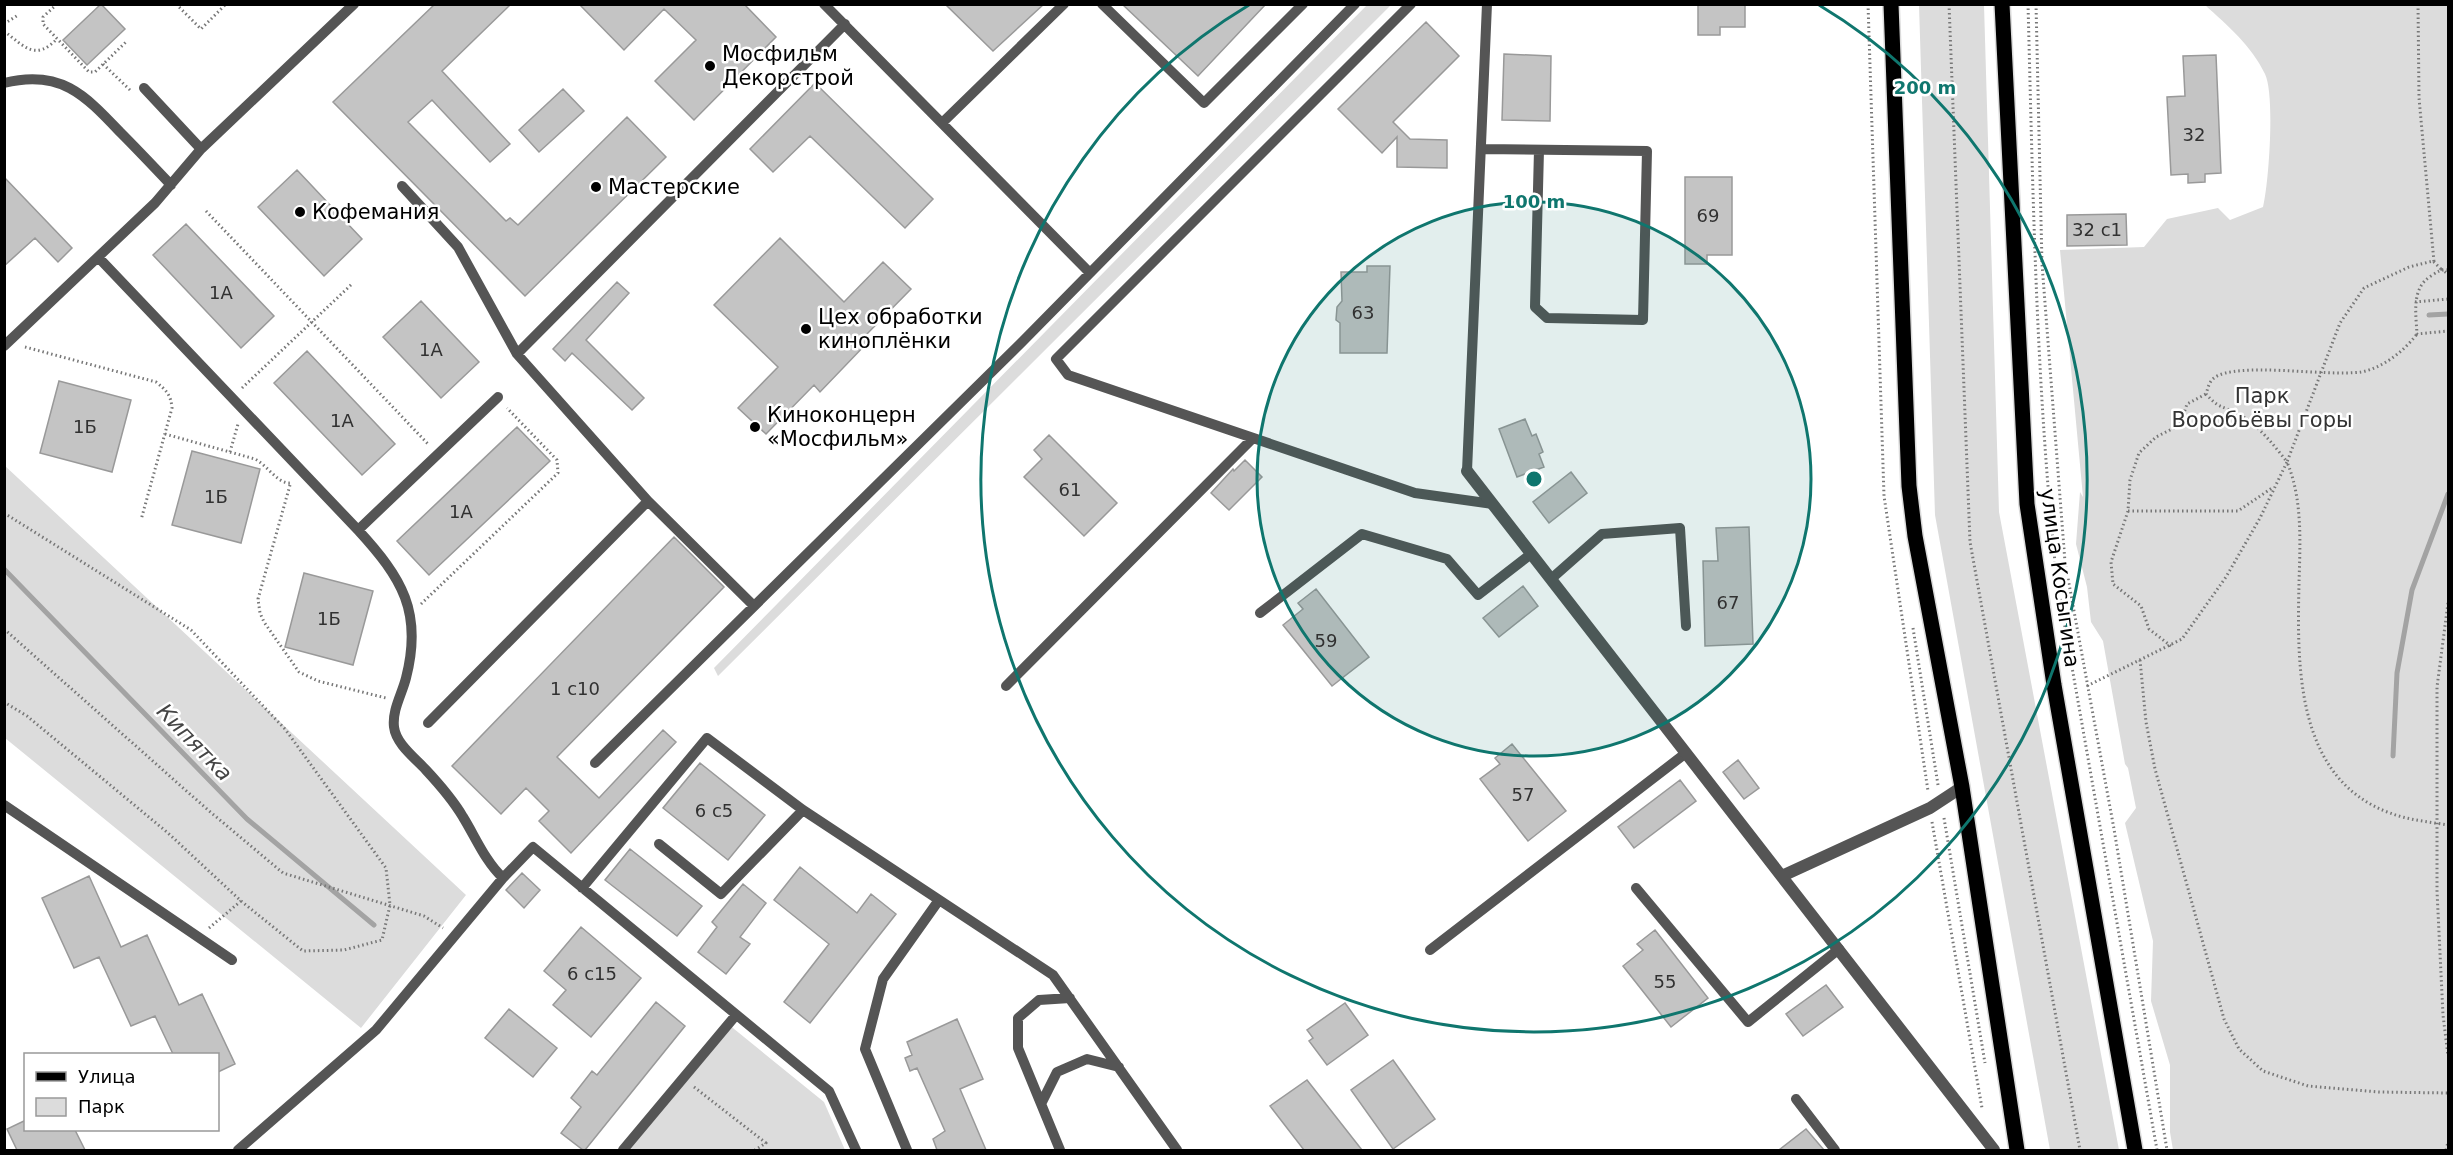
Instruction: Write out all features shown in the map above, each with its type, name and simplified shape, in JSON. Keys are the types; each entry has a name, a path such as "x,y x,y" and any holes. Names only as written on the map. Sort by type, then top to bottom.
{"main road":[{"path":"1891,4 1909,486 1915,536 1962,787 2017,1150"},
{"name":"улица Косыгина","path":"2002,4 2028,504 2054,685 2135,1150"}],"street":[{"path":"1467,471 1994,1150"},
{"path":"1782,876 1930,808 1962,787"}],"lane":[{"path":"7,344 155,203 201,149 354,4"},
{"path":"824,4 1090,273"},
{"path":"942,123 1065,4"},
{"path":"1102,4 1204,103 1303,4"},
{"path":"596,762 1090,273 1355,4"},
{"path":"1411,4 1056,359 1068,375 1415,493 1493,504"},
{"path":"1467,471 1487,4"},
{"path":"517,354 845,24"},
{"path":"4,83 23,79 46,79 62,83 77,91 94,105 171,185"},
{"path":"144,88 201,149"},
{"path":"1481,149 1647,151 1643,320 1547,318 1535,307 1539,150"},
{"path":"402,186 458,248 517,354 648,501 754,606"},
{"path":"98,257 358,530 394,573 410,614 411,650 393,724 395,732 402,745 444,789 464,817 492,868 503,878"},
{"path":"358,530 498,398"},
{"path":"1006,686 1253,438"},
{"path":"428,723 648,501"},
{"path":"1551,579 1602,534 1680,528 1686,626"},
{"path":"1260,613 1362,534 1447,559 1478,595 1532,554"},
{"path":"582,888 706,738 803,810 1053,975 1177,1150"},
{"path":"1430,950 1686,753"},
{"path":"4,805 232,960"},
{"path":"659,844 721,894 803,810"},
{"path":"238,1150 376,1030 503,878 533,847 829,1091 856,1150"},
{"path":"1636,888 1748,1023 1839,950"},
{"path":"908,1150 866,1049 883,979 939,900"},
{"path":"1060,1150 1018,1048 1018,1018 1039,1000 1070,998"},
{"path":"623,1150 736,1015"},
{"path":"1041,1104 1057,1072 1087,1059 1119,1067"},
{"path":"1796,1099 1835,1150"}],"path":[{"path":"57,4 43,17 42,22 89,72 95,72 127,41"},
{"path":"176,4 201,29 226,4"},
{"path":"1949,4 1970,542 1999,713 2080,1150"},
{"path":"2028,4 2037,341 2047,486 2057,582"},
{"path":"2036,4 2042,264 2065,562 2114,829 2167,1150"},
{"path":"2418,4 2419,98 2430,205 2433,261 2448,272"},
{"path":"4,24 18,15"},
{"path":"4,31 31,50 44,49 57,39"},
{"path":"103,64 128,90 144,88"},
{"path":"206,210 438,454"},
{"path":"2088,686 2182,639 2210,604 2260,518 2287,462 2340,323 2364,288 2409,267 2433,261"},
{"path":"2171,646 2149,629 2141,606 2113,584 2111,562 2128,511 2130,480 2139,453 2156,437 2180,425 2187,404 2206,394 2211,380 2221,374 2250,370 2322,374 2362,372 2386,361 2406,348 2417,334 2415,302 2423,280 2441,269"},
{"path":"232,398 353,283"},
{"path":"2415,302 2448,299"},
{"path":"2417,334 2448,331"},
{"path":"7,344 156,382 165,389 171,398 172,408 141,520"},
{"path":"2206,394 2216,405 2240,415 2265,435 2287,462 2293,478 2300,542 2297,647 2307,716 2325,760 2354,794 2390,813 2448,825"},
{"path":"410,614 558,473 557,460 498,398"},
{"path":"230,452 242,408"},
{"path":"165,434 261,462 276,477 290,485"},
{"path":"296,465 258,599 260,613 293,666 306,677 398,701"},
{"path":"2128,511 2238,511 2274,486"},
{"path":"4,513 191,630 292,738 386,868 390,905 382,940 344,950 303,951 241,900 168,833 27,716 4,702"},
{"path":"2059,593 2157,1150"},
{"path":"2448,603 2438,687 2437,891 2443,1015 2448,1056"},
{"path":"4,629 208,810 283,873 424,916 455,935"},
{"path":"2140,660 2146,722 2155,769 2224,1019 2240,1049 2263,1071 2308,1086 2379,1092 2448,1093"},
{"path":"198,938 241,900"},
{"path":"683,1078 766,1143 755,1150"},
{"path":"2446,1150 2448,1142"}],"green space":[{"path":"1368,4 1391,5 718,676 714,668"},
{"path":"1919,5 1984,5 1999,512 2119,1150 2050,1150 1935,515"},
{"name":"Парк Воробьёвы горы","path":"2205,5 2448,5 2448,1150 2173,1150 2170,1132 2170,1065 2151,1001 2153,941 2125,823 2136,808 2128,768 2125,764 2103,641 2091,622 2087,587 2076,544 2080,492 2083,497 2060,250 2144,247 2167,219 2218,208 2230,220 2263,207 2270,139 2268,84 2265,74 2246,45"},
{"path":"4,465 466,895 361,1028 5,738"},
{"path":"728,1024 824,1102 845,1150 621,1150"}],"building":[{"path":"101,4 125,29 87,65 63,40"},
{"path":"435,4 511,4 442,71 510,144 490,162 432,100 408,122 506,221 510,218 518,225 627,117 666,157 525,296 333,102"},
{"name":"Мосфильм Декорстрой","path":"579,4 744,4 776,37 694,120 655,81 696,40 664,9 624,50"},
{"path":"945,4 1044,4 993,51"},
{"path":"1122,4 1266,4 1198,76"},
{"path":"1698,4 1745,4 1745,27 1720,27 1720,35 1698,35"},
{"path":"1426,22 1459,56 1393,122 1410,139 1447,140 1447,168 1397,167 1397,137 1382,153 1338,109"},
{"path":"1504,54 1551,56 1550,121 1502,120"},
{"path":"2216,55 2221,173 2205,174 2205,182 2188,183 2188,174 2171,175 2167,97 2185,96 2183,56"},
{"path":"815,83 933,199 905,228 810,136 773,172 750,149"},
{"path":"563,89 584,111 539,152 519,130"},
{"path":"297,170 362,239 324,276 258,207"},
{"path":"4,177 72,248 58,262 35,238 4,266"},
{"path":"1685,177 1732,177 1732,255 1707,255 1707,264 1685,264"},
{"path":"2126,214 2127,245 2067,246 2067,215"},
{"path":"186,224 274,316 241,348 153,255"},
{"name":"Цех обработки киноплёнки","path":"780,238 844,302 883,262 911,289 864,337 868,342 820,392 814,385 766,434 738,408 778,367 714,305"},
{"path":"1367,266 1390,266 1387,353 1340,353 1340,323 1336,320 1337,307 1342,301 1341,272 1367,272"},
{"path":"617,282 629,293 586,340 644,398 632,410 572,353 565,361 553,349"},
{"path":"421,301 479,362 441,398 383,337"},
{"path":"307,351 395,444 362,475 274,383"},
{"path":"59,381 131,400 112,472 40,453"},
{"path":"1525,419 1532,436 1536,434 1543,452 1539,454 1544,467 1517,477 1499,429"},
{"path":"517,427 550,461 429,575 397,541"},
{"path":"1049,435 1117,503 1084,536 1024,477 1042,459 1034,450"},
{"path":"192,451 260,469 241,543 172,525"},
{"path":"1245,460 1262,477 1229,510 1211,493 1233,469 1234,471"},
{"path":"1571,472 1587,493 1549,523 1533,502"},
{"path":"1749,527 1753,644 1705,646 1703,561 1718,561 1716,528"},
{"path":"674,537 724,587 557,757 599,798 663,730 676,742 571,853 539,821 549,811 526,788 501,814 452,766"},
{"path":"304,573 373,591 353,665 285,647"},
{"path":"1523,586 1538,606 1499,637 1483,618"},
{"path":"1316,589 1369,657 1332,686 1283,625 1303,609 1298,603"},
{"path":"1512,744 1566,811 1528,841 1480,779 1500,764 1495,758"},
{"path":"1738,760 1759,788 1744,799 1723,772"},
{"path":"700,763 765,815 728,860 663,808"},
{"path":"1680,780 1696,801 1634,848 1618,827"},
{"path":"630,849 702,906 677,936 605,880"},
{"path":"800,867 857,913 871,894 896,914 810,1023 784,1002 829,944 774,900"},
{"path":"522,873 540,890 524,908 506,890"},
{"path":"89,876 121,947 147,935 179,1005 202,994 235,1064 219,1072 219,1053 173,1053 155,1016 131,1026 99,957 74,968 42,898"},
{"path":"743,884 766,903 740,937 750,944 726,974 698,952 717,927 712,922"},
{"path":"581,927 641,978 591,1037 553,1005 566,990 544,971"},
{"path":"1655,930 1708,998 1671,1027 1623,966 1643,950 1637,944"},
{"path":"1826,985 1843,1007 1803,1036 1786,1014"},
{"path":"656,1002 685,1026 583,1150 561,1133 581,1107 571,1098 592,1071 597,1075"},
{"path":"1345,1003 1368,1035 1327,1065 1309,1041 1313,1038 1307,1030"},
{"path":"509,1009 557,1048 533,1077 485,1038"},
{"path":"957,1019 983,1079 960,1089 986,1150 937,1150 933,1139 945,1131 917,1068 910,1071 905,1058 912,1055 907,1042"},
{"path":"1393,1060 1435,1119 1393,1149 1351,1090"},
{"path":"1307,1080 1362,1150 1304,1150 1270,1106"},
{"path":"24,1121 24,1131 76,1131 85,1150 17,1150 7,1129"},
{"path":"1806,1129 1824,1150 1779,1150"}],"waterway":[{"path":"2429,315 2448,314"},
{"path":"2393,756 2397,673 2412,590 2448,494"},
{"name":"Кипятка","path":"4,569 247,819 374,925"}],"place":[{"name":"Мосфильм Декорстрой","path":"710,66"},
{"name":"Мастерские","path":"596,187"},
{"name":"Кофемания","path":"300,212"},
{"name":"Цех обработки киноплёнки","path":"806,329"},
{"name":"Киноконцерн «Мосфильм»","path":"755,427"}]}
